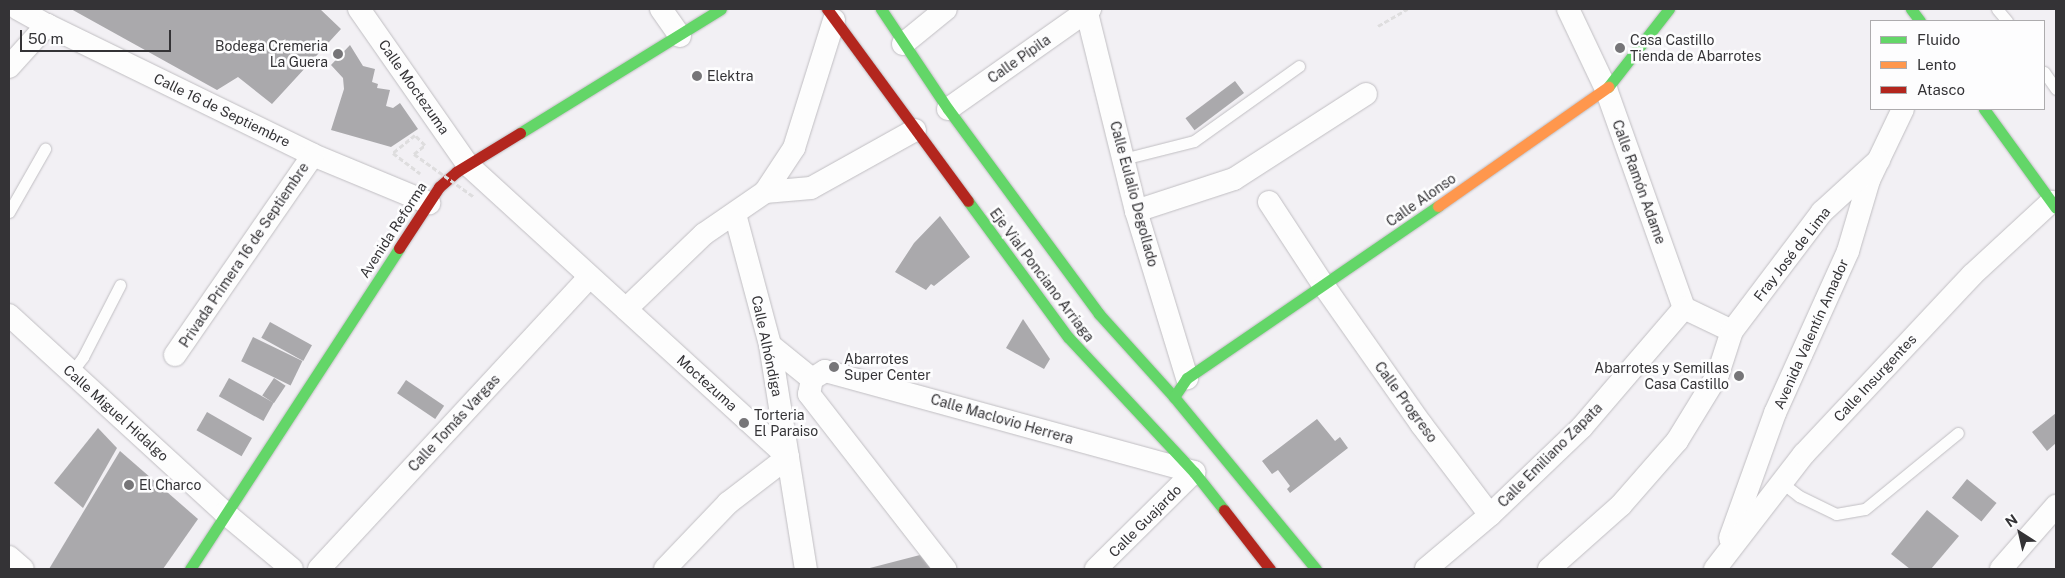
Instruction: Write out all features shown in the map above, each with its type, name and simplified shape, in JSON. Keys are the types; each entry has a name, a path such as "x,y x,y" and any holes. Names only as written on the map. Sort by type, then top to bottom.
{"main road":[{"name":"Avenida Reforma","path":"190,569 434,195 468,165 721,9"},
{"name":"Eje Vial Ponciano Arriaga","path":"881,9 948,109 1099,314 1174,397 1316,569"},
{"name":"Calle Alonso","path":"1174,397 1187,378 1324,286 1606,89 1669,9"},
{"path":"1911,9 1919,20"},
{"name":"Eje Vial Ponciano Arriaga","path":"831,14 1068,337 1194,472 1270,569"},
{"path":"1985,110 2054,205"}],"street":[{"name":"Calle 16 de Septiembre","path":"18,9 312,155 434,195"},
{"name":"Calle Moctezuma","path":"359,9 468,165"},
{"path":"661,9 680,36"},
{"path":"903,44 946,9"},
{"name":"Calle Pípila","path":"948,109 1087,9"},
{"name":"Calle Eulalio Degollado","path":"1087,9 1136,211 1187,378"},
{"name":"Calle Ramón Adame","path":"1568,9 1606,89 1684,308"},
{"path":"468,165 626,309 704,234 765,192 794,148 831,14"},
{"path":"9,66 47,25"},
{"path":"1136,211 1234,179 1366,94"},
{"name":"Avenida Valentín Amador","path":"1719,565 1776,413 1848,251 1869,180 1903,110"},
{"path":"765,192 811,188 915,130"},
{"name":"Privada Primera 16 de Septiembre","path":"175,355 312,155"},
{"name":"Fray José de Lima","path":"1549,569 1621,505 1677,441 1718,374 1732,331 1822,212 1879,160"},
{"name":"Calle Progreso","path":"1269,202 1324,286 1421,424 1490,515"},
{"name":"Calle Insurgentes","path":"1719,565 1804,454 1972,276 2054,205"},
{"name":"Calle Alhóndiga","path":"735,214 770,346 806,569"},
{"name":"Calle Tomás Vargas","path":"319,569 589,277"},
{"path":"1684,308 1732,331"},
{"name":"Calle Emiliano Zapata","path":"1426,569 1490,515 1582,428 1684,308"},
{"name":"Moctezuma","path":"626,309 788,457"},
{"name":"Calle Miguel Hidalgo","path":"9,315 225,513 292,569"},
{"path":"770,346 812,379 809,394 945,569"},
{"name":"Calle Maclovio Herrera","path":"812,379 825,371 1194,472"},
{"path":"665,569 728,503 788,457"},
{"name":"Calle Guajardo","path":"1096,569 1194,472"},
{"path":"2001,569 2056,506"},
{"path":"9,557 23,569"}],"lane":[{"path":"1997,9 2006,20"},
{"path":"1123,159 1194,141 1299,66"},
{"path":"2045,73 2056,89"},
{"path":"9,212 45,149"},
{"path":"71,373 83,356 120,284"},
{"path":"1781,482 1800,496 1836,514 1865,509 1958,433"}],"path":[{"path":"1378,26 1408,9"},
{"path":"434,195 394,153 415,134 425,146 414,154 474,197"}],"building":[{"path":"71,9 320,9 341,29 272,104 238,77 217,90"},
{"path":"350,45 363,66 375,69 372,82 378,84 377,88 390,90 386,106 393,108 400,103 418,129 391,147 331,130 344,89 343,78 331,65"},
{"path":"1235,81 1244,93 1195,130 1185,118"},
{"path":"940,216 970,257 934,286 931,284 926,290 895,272 914,243"},
{"path":"1023,319 1050,359 1044,369 1006,348"},
{"path":"270,322 312,345 303,361 261,338"},
{"path":"253,337 302,361 291,385 241,361"},
{"path":"229,378 274,403 263,421 219,396"},
{"path":"274,378 286,386 274,403 262,395"},
{"path":"406,380 444,406 435,419 397,393"},
{"path":"207,412 252,438 242,456 196,430"},
{"path":"2056,413 2056,443 2047,451 2032,432"},
{"path":"1317,419 1335,441 1340,437 1348,448 1290,493 1287,489 1290,486 1278,470 1272,474 1262,461"},
{"path":"98,428 117,448 83,508 54,483"},
{"name":"El Charco","path":"120,451 198,519 163,569 49,569"},
{"path":"1967,479 1997,503 1981,522 1952,498"},
{"path":"1927,510 1959,536 1931,569 1910,569 1891,554"},
{"path":"920,555 931,569 866,569"}],"traffic: fast":[{"path":"520,133 721,9"},
{"path":"881,9 948,109 1099,314 1174,397 1316,569"},
{"path":"1608,87 1669,9"},
{"path":"1911,9 1919,20"},
{"path":"1985,110 2056,208"},
{"path":"968,201 1068,337 1194,472 1224,510"},
{"path":"1174,397 1187,378 1438,206"},
{"path":"190,569 399,248"}],"traffic: slow":[{"path":"1438,206 1608,87"}],"traffic: jam":[{"path":"827,9 968,201"},
{"path":"399,248 439,187 456,172 520,133"},
{"path":"1224,510 1270,569"}],"place":[{"name":"Casa Castillo Tienda de Abarrotes","path":"1620,48"},
{"name":"Bodega Cremeria La Guera","path":"338,54"},
{"name":"Elektra","path":"697,76"},
{"name":"Abarrotes Super Center","path":"834,367"},
{"name":"Abarrotes y Semillas Casa Castillo","path":"1739,376"},
{"name":"Torteria El Paraiso","path":"744,423"},
{"name":"El Charco","path":"129,485"}]}
